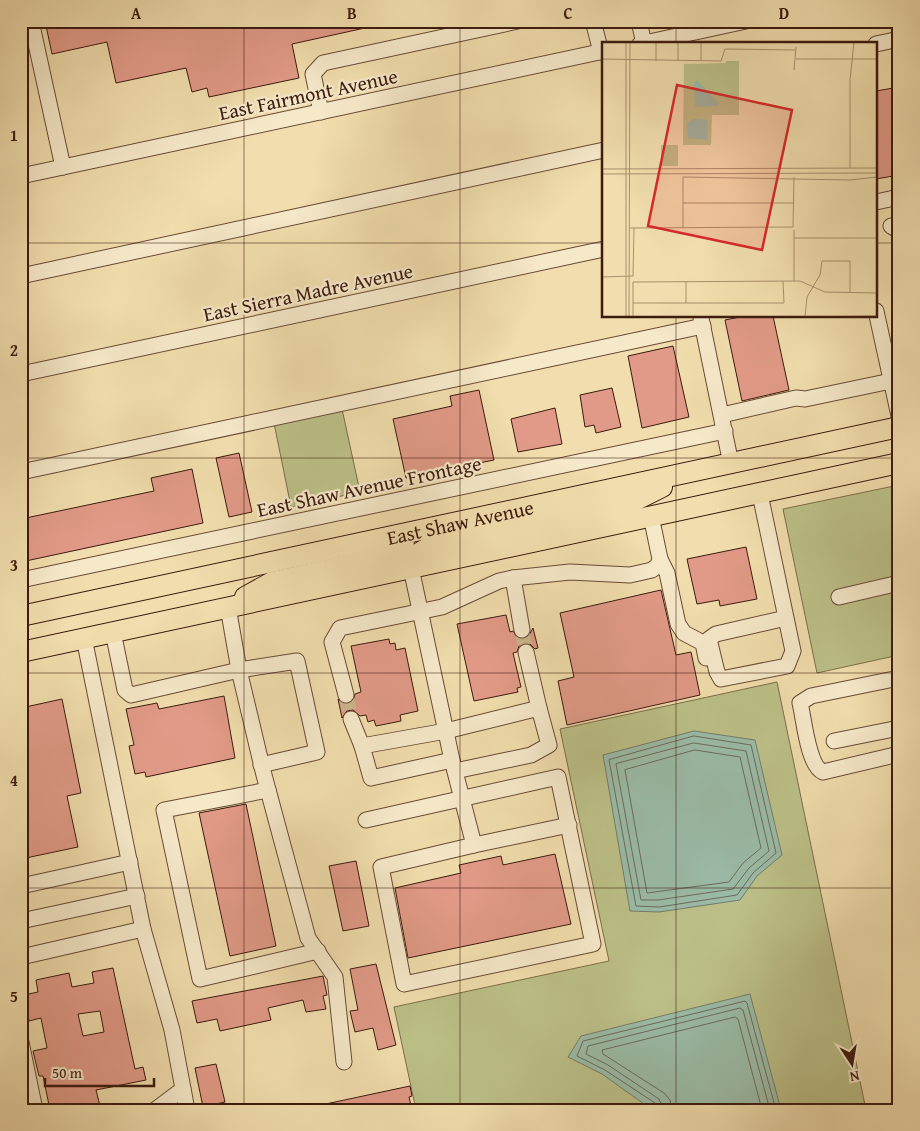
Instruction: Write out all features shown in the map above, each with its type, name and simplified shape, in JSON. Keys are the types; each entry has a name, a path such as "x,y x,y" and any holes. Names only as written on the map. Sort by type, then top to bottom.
{"main road":[{"name":"East Shaw Avenue","path":"21,616 732,464 899,426"},
{"name":"East Shaw Avenue","path":"21,652 899,464"},
{"path":"411,568 419,553 433,545 630,502 695,472"},
{"path":"228,607 272,582 396,555 402,551 405,543 403,535"}],"street":[{"path":"31,21 64,167"},
{"path":"320,112 314,74 323,63 518,21"},
{"path":"593,21 602,52"},
{"path":"639,21 643,42"},
{"path":"652,42 746,21"},
{"path":"878,44 899,39"},
{"name":"East Fairmont Avenue","path":"21,176 602,52"},
{"path":"21,276 602,150"},
{"path":"878,202 899,197"},
{"name":"East Sierra Madre Avenue","path":"21,374 602,249"},
{"path":"878,318 899,416"},
{"path":"21,472 702,321 732,464"},
{"path":"722,415 796,398 805,399 892,381"},
{"name":"East Shaw Avenue Frontage","path":"21,580 725,430"},
{"path":"760,494 793,651 787,666 721,679 718,675 709,639 716,634 786,618"},
{"path":"651,516 660,558 667,573 678,624 684,633 703,643 710,676 718,675"},
{"path":"346,695 332,642 340,628 442,607 499,581 512,578 570,572 630,575 652,570 658,565 660,558"},
{"path":"411,568 446,731 474,846"},
{"path":"512,578 522,630"},
{"path":"839,598 899,583"},
{"path":"228,607 239,670 261,765 308,938 335,977 344,1062"},
{"path":"113,632 125,690 131,695 239,670 297,661 317,752 261,765"},
{"path":"84,638 143,929 172,1030 187,1110"},
{"path":"351,719 362,746 371,778 531,755 549,745 526,652"},
{"path":"899,678 811,696 800,703 812,761 819,770 823,772 899,754"},
{"path":"362,746 446,731 539,708"},
{"path":"834,740 899,728"},
{"path":"366,820 558,777 569,825 593,944 404,984 381,867 569,825"},
{"path":"268,790 164,810 200,979 318,951"},
{"path":"21,886 130,862"},
{"path":"21,921 137,896"},
{"path":"21,957 143,929"},
{"path":"21,1042 35,1110"},
{"path":"154,1110 183,1089"}],"green space":[{"path":"342,409 360,492 291,507 274,423"},
{"path":"899,485 899,655 817,673 783,509"},
{"path":"777,682 866,1110 416,1110 394,1007 609,961 560,729"}],"water":[{"path":"694,731 755,740 782,855 757,876 740,900 659,912 630,911 603,755"},
{"path":"750,994 781,1110 658,1110 644,1104 602,1074 568,1057 581,1036"}],"building":[{"path":"45,21 374,21 374,26 292,44 299,78 209,97 207,88 192,92 186,68 116,83 107,42 52,54"},
{"path":"899,87 899,175 878,179 878,91"},
{"path":"735,318 773,318 789,390 742,401 725,320"},
{"path":"673,346 689,417 642,428 628,356"},
{"path":"612,388 621,427 596,433 594,425 585,427 580,395"},
{"path":"479,390 494,460 406,478 393,419 452,406 450,396"},
{"path":"555,408 562,444 518,452 511,419"},
{"path":"239,453 252,512 229,517 216,458"},
{"path":"192,469 203,523 21,562 21,519 154,491 151,478"},
{"path":"746,547 757,599 720,606 719,600 697,604 687,559"},
{"path":"661,590 676,655 691,652 700,695 567,725 558,681 574,677 560,613"},
{"path":"506,615 510,632 513,631 518,639 528,637 533,628 538,648 535,649 529,643 524,643 519,646 517,652 513,653 521,687 517,688 518,692 474,701 457,624"},
{"path":"389,639 390,644 395,643 396,650 405,648 418,711 400,715 401,721 376,726 374,720 368,722 366,715 360,716 353,710 347,711 342,718 338,699 343,704 348,704 353,701 355,694 361,692 351,646"},
{"path":"224,696 235,758 146,777 145,772 135,774 129,746 134,745 126,709 157,703 159,709"},
{"path":"62,699 81,793 67,796 78,847 21,859 21,708"},
{"path":"246,804 276,946 230,956 199,813"},
{"path":"555,854 571,924 408,958 395,888 461,873 459,865 501,856 503,865"},
{"path":"356,861 369,926 343,931 329,866"},
{"path":"376,964 396,1045 378,1050 373,1028 355,1032 350,1011 358,1010 350,969"},
{"path":"113,968 135,1069 143,1067 146,1080 96,1090 101,1110 50,1110 43,1076 39,1076 33,1051 47,1048 41,1018 29,1021 24,995 38,992 36,980 69,973 72,987 94,983 92,972","holes":["100,1011 104,1032 83,1036 78,1014"]},
{"path":"323,976 327,995 323,996 326,1009 306,1012 303,1000 268,1008 271,1020 220,1031 217,1019 197,1023 192,1001"},
{"path":"216,1064 225,1102 203,1107 195,1068"},
{"path":"410,1086 412,1096 409,1097 412,1110 322,1110 321,1105"}],"tunnel":[{"path":"522,630 526,652"},
{"path":"346,695 351,719"}]}
